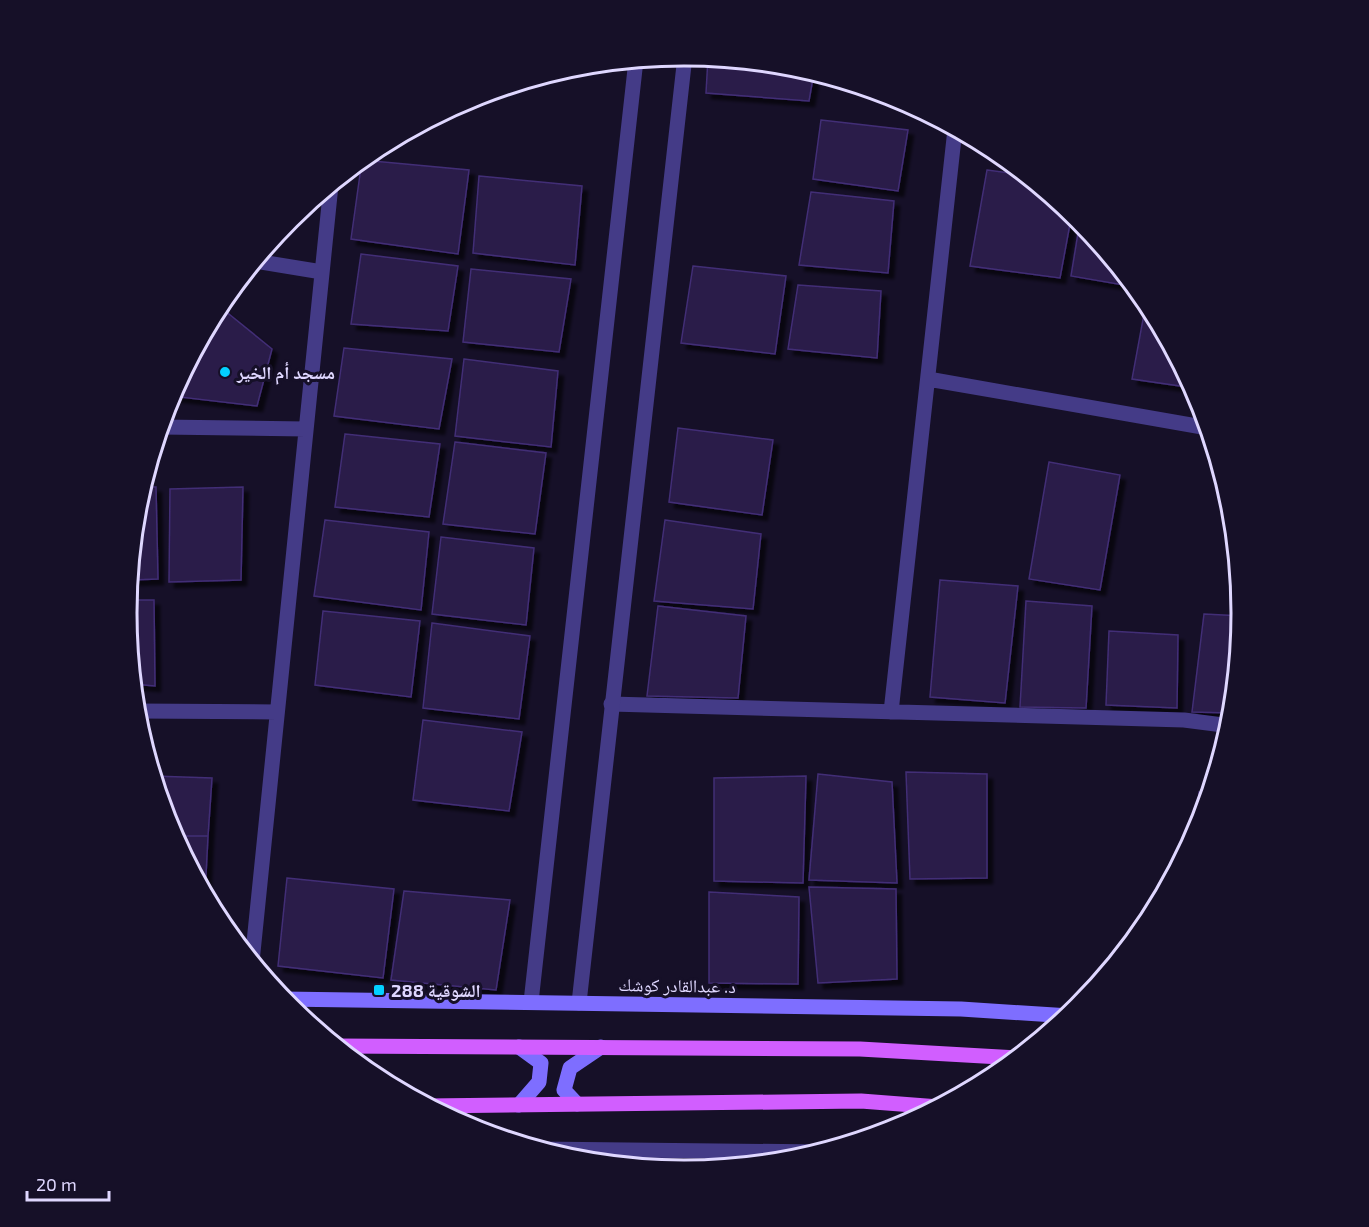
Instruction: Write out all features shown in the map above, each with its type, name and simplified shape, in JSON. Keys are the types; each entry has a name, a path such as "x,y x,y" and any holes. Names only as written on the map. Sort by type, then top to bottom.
{"main road":[{"name":"د. عبدالقادر كوشك","path":"295,999 961,1009 1056,1015"},
{"path":"349,1046 860,1048 1005,1057"},
{"path":"519,1047 541,1063 539,1082 519,1105"},
{"path":"577,1104 564,1089 570,1068 601,1047"},
{"path":"444,1106 861,1101 925,1106"}],"street":[{"path":"579,1003 684,66"},
{"path":"531,1002 635,69"},
{"path":"891,712 954,137"},
{"path":"253,951 330,197"},
{"path":"265,263 322,272"},
{"path":"928,379 1199,426"},
{"path":"170,427 306,429"},
{"path":"611,704 1184,720 1220,725"},
{"path":"146,711 277,712"},
{"path":"605,1155 776,1153"}],"building":[{"path":"708,67 756,71 812,82 809,101 706,93"},
{"path":"821,120 908,130 898,191 813,179"},
{"path":"375,161 469,170 458,254 351,239 360,172"},
{"path":"987,170 1010,173 1070,224 1060,278 970,266"},
{"path":"479,176 582,186 575,265 473,253"},
{"path":"811,192 894,201 888,273 799,265"},
{"path":"1078,233 1123,285 1071,276"},
{"path":"361,254 458,266 448,331 351,324"},
{"path":"693,266 786,276 775,354 681,343"},
{"path":"471,269 571,279 559,352 463,342"},
{"path":"798,285 881,291 877,358 788,349"},
{"name":"مسجد أم الخير","path":"227,312 272,349 257,406 182,397 193,371"},
{"path":"1144,315 1183,386 1132,379"},
{"path":"344,348 452,359 439,429 334,416"},
{"path":"464,359 558,371 551,447 455,436"},
{"path":"678,428 773,440 762,515 669,502"},
{"path":"345,434 440,444 429,517 335,507"},
{"path":"455,442 546,453 535,534 443,524"},
{"path":"1049,462 1120,475 1100,590 1029,579"},
{"path":"153,487 156,487 158,579 138,580 142,542"},
{"path":"243,487 241,580 169,582 170,489"},
{"path":"325,520 429,532 421,610 314,596"},
{"path":"665,520 761,534 753,609 654,601"},
{"path":"441,537 534,548 526,625 432,614"},
{"path":"940,580 1018,586 1005,703 930,697"},
{"path":"137,600 154,600 155,686 142,685 138,649"},
{"path":"1026,601 1092,606 1086,708 1020,707"},
{"path":"658,606 746,616 738,698 647,696"},
{"path":"323,611 420,621 411,697 315,685"},
{"path":"1204,614 1232,615 1231,649 1222,713 1192,712"},
{"path":"432,623 530,636 519,719 423,708"},
{"path":"1109,631 1178,635 1177,708 1106,705"},
{"path":"423,720 522,732 509,811 413,800"},
{"path":"906,772 987,774 987,878 910,879"},
{"path":"818,774 892,782 897,883 809,880"},
{"path":"162,776 212,778 208,836 185,836"},
{"path":"806,776 803,883 714,881 714,778"},
{"path":"185,836 208,836 206,879"},
{"path":"287,878 394,889 383,978 278,966"},
{"path":"809,887 896,889 897,979 818,983"},
{"path":"404,891 510,900 496,990 391,980"},
{"path":"709,892 799,897 798,984 709,983"}],"place":[{"name":"مسجد أم الخير","path":"225,372"},
{"name":"الشوقية 288","path":"379,990"}]}
